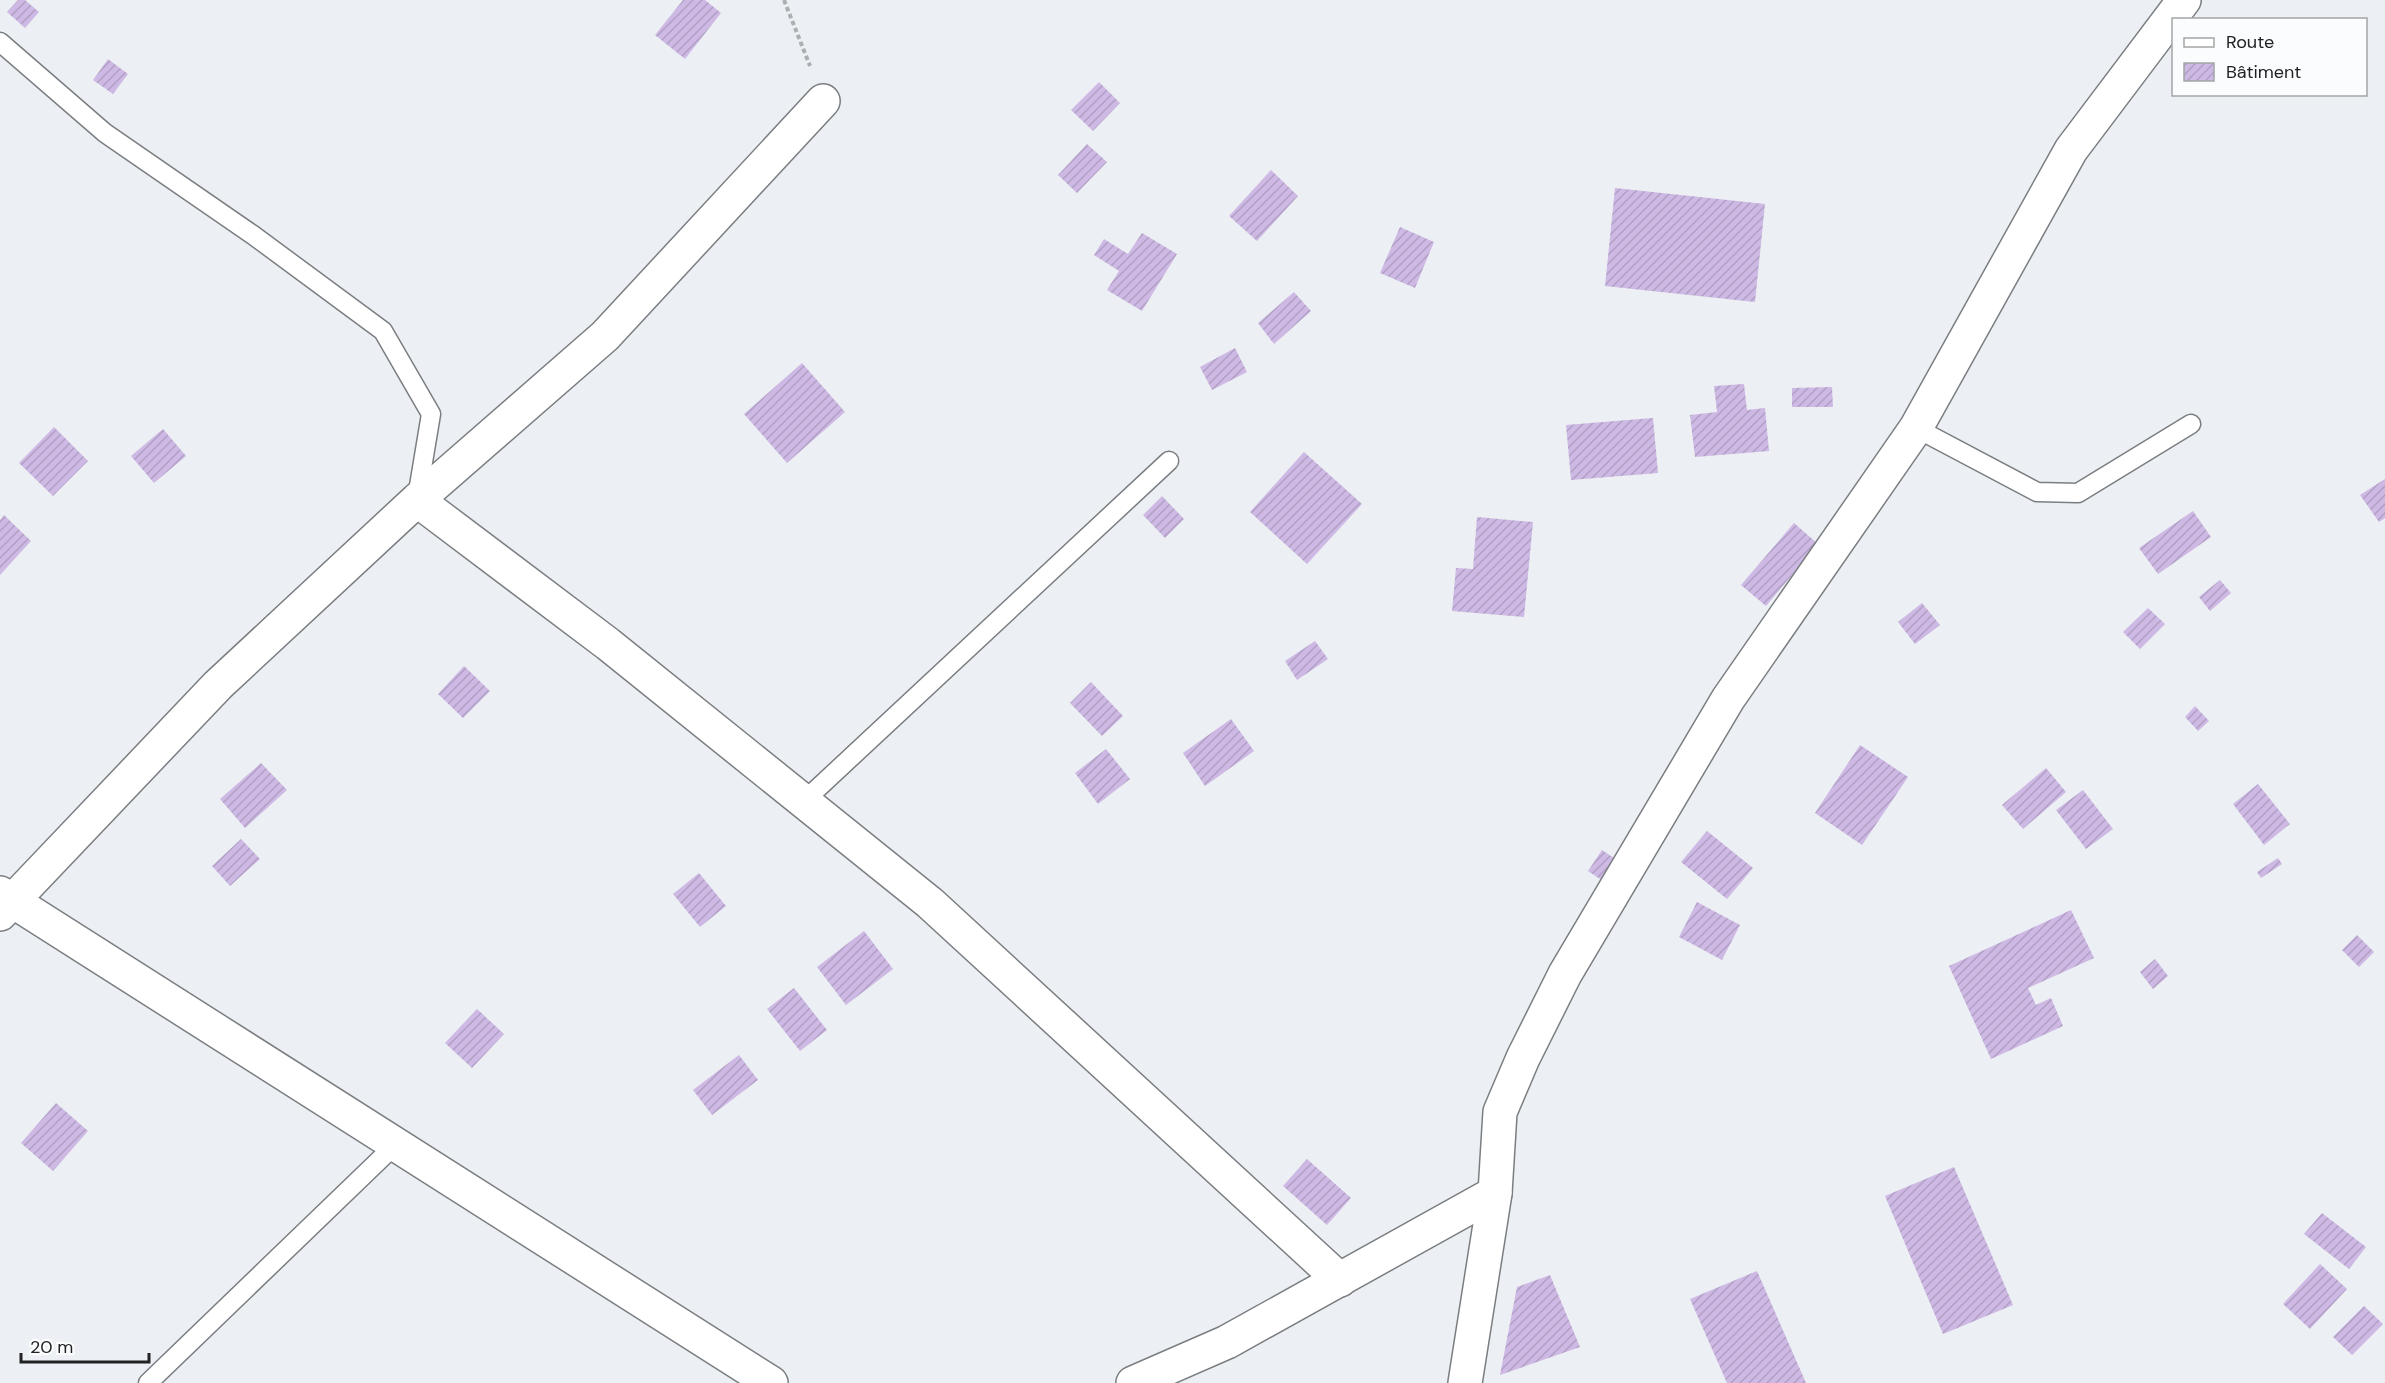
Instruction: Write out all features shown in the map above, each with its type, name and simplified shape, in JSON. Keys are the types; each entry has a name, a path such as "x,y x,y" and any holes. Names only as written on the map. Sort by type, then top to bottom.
{"street":[{"path":"1465,1383 1494,1193 1500,1112 1523,1058 1565,974 1728,699 1916,428 2071,150 2184,0"},
{"path":"771,1383 396,1145 4,903 218,685 417,500 605,336 823,101"},
{"path":"417,500 608,644 930,903 1340,1280"},
{"path":"1133,1383 1227,1342 1494,1193"}],"lane":[{"path":"0,42 105,133 253,235 383,331 431,414 417,500"},
{"path":"1916,428 2037,492 2078,493 2190,424"},
{"path":"804,801 1169,461"},
{"path":"148,1383 396,1145"}],"path":[{"path":"784,0 823,101"}],"building":[{"path":"18,0 25,0 39,12 25,28 7,12"},
{"path":"683,0 705,0 721,13 685,59 655,35"},
{"path":"108,59 128,74 113,94 93,80"},
{"path":"1099,82 1120,103 1093,131 1071,110"},
{"path":"1087,144 1107,162 1077,193 1058,175"},
{"path":"1271,170 1298,196 1257,241 1229,216"},
{"path":"1615,188 1765,204 1755,302 1605,286"},
{"path":"1400,227 1434,242 1415,288 1380,273"},
{"path":"1142,233 1177,254 1142,311 1107,290 1119,271 1094,255 1104,239 1128,254"},
{"path":"1294,292 1311,311 1274,344 1258,323"},
{"path":"1235,348 1247,372 1212,390 1200,367"},
{"path":"802,363 845,412 787,463 744,414"},
{"path":"1744,384 1747,410 1765,408 1769,451 1695,457 1690,415 1717,412 1714,386"},
{"path":"1832,387 1833,407 1792,407 1792,388"},
{"path":"1653,418 1658,473 1571,480 1566,425"},
{"path":"54,427 88,461 53,496 19,463"},
{"path":"163,429 186,456 154,483 131,456"},
{"path":"1304,452 1362,504 1307,564 1250,512"},
{"path":"2385,479 2385,518 2379,522 2360,495"},
{"path":"1162,496 1184,519 1165,538 1143,515"},
{"path":"2193,511 2211,537 2158,574 2139,548"},
{"path":"4,515 31,541 0,575 0,520"},
{"path":"1477,517 1533,522 1524,617 1452,611 1456,568 1473,569"},
{"path":"1794,523 1818,544 1766,606 1741,585"},
{"path":"2220,580 2231,593 2210,611 2199,597"},
{"path":"1922,603 1940,625 1915,644 1898,622"},
{"path":"2148,608 2165,624 2140,649 2123,632"},
{"path":"1315,641 1328,659 1297,680 1285,661"},
{"path":"464,666 490,691 463,718 438,694"},
{"path":"1091,682 1123,716 1102,736 1070,703"},
{"path":"2195,706 2209,721 2198,731 2185,717"},
{"path":"1231,719 1254,751 1205,786 1183,753"},
{"path":"1860,745 1908,777 1862,845 1815,813"},
{"path":"1106,749 1130,779 1098,804 1075,773"},
{"path":"261,763 287,790 245,828 220,799"},
{"path":"2046,768 2066,792 2023,829 2002,805"},
{"path":"2258,784 2290,824 2264,845 2233,804"},
{"path":"2083,790 2113,829 2086,849 2056,810"},
{"path":"1707,831 1753,868 1727,899 1681,862"},
{"path":"241,839 260,859 230,886 212,866"},
{"path":"1602,850 1617,860 1603,881 1588,871"},
{"path":"2278,858 2282,864 2261,878 2257,872"},
{"path":"699,873 726,906 700,927 673,894"},
{"path":"1697,902 1740,925 1722,960 1679,937"},
{"path":"2071,910 2094,958 2028,988 2036,1005 2051,998 2063,1026 1991,1059 1949,966"},
{"path":"864,931 893,969 846,1005 817,967"},
{"path":"2357,935 2374,952 2359,967 2342,950"},
{"path":"2155,959 2168,976 2153,989 2140,972"},
{"path":"794,988 827,1030 800,1051 767,1009"},
{"path":"477,1009 504,1034 472,1068 445,1043"},
{"path":"739,1055 758,1080 712,1115 693,1090"},
{"path":"56,1103 88,1131 53,1171 21,1143"},
{"path":"1307,1159 1351,1198 1327,1225 1283,1186"},
{"path":"1954,1167 2013,1305 1943,1334 1885,1196"},
{"path":"2322,1213 2366,1247 2349,1269 2304,1234"},
{"path":"2320,1264 2347,1289 2310,1329 2283,1304"},
{"path":"1757,1271 1806,1383 1727,1383 1690,1299"},
{"path":"1550,1275 1580,1347 1500,1375 1517,1287"},
{"path":"2364,1306 2383,1324 2352,1355 2333,1337"}]}
